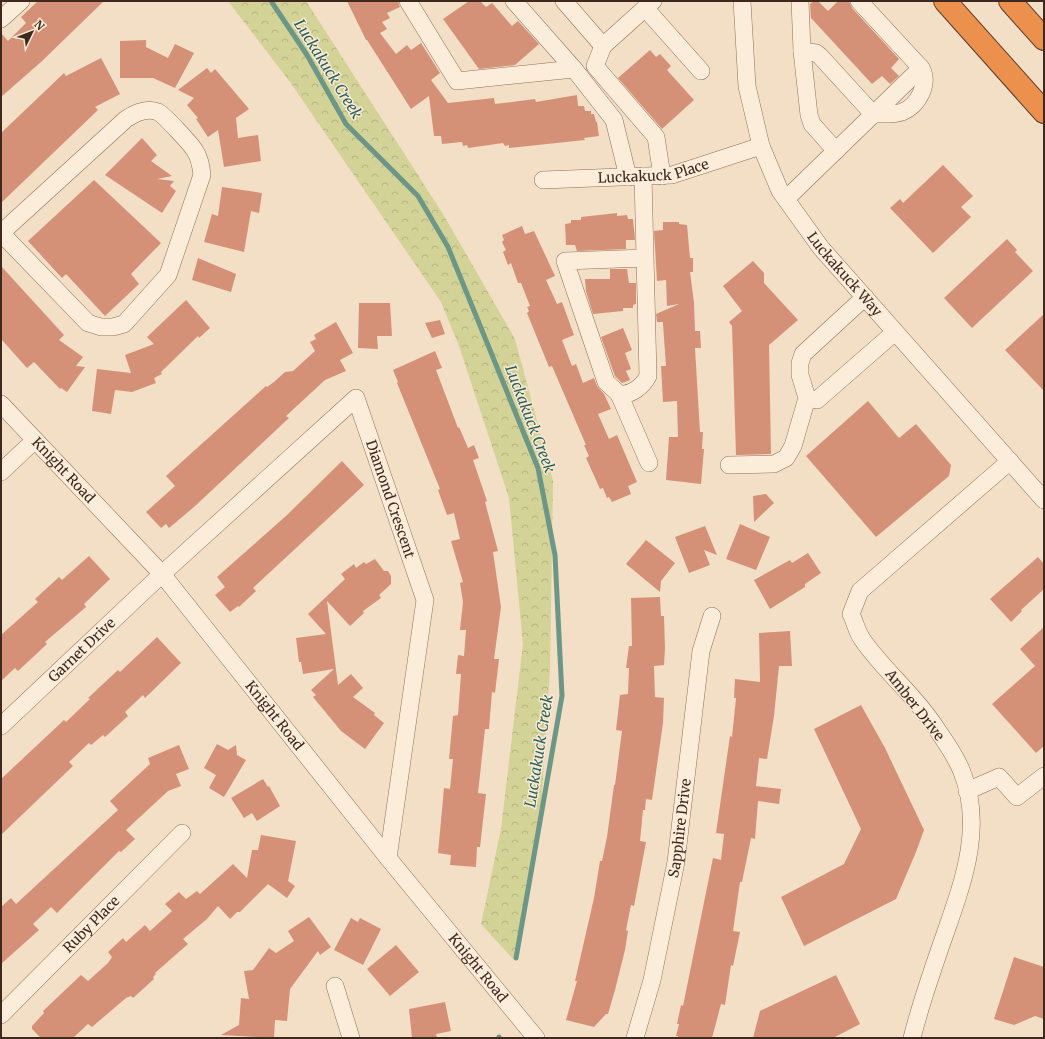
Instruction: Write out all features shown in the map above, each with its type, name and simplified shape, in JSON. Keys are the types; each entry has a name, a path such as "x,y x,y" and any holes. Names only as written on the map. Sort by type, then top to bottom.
{"highway":[{"path":"945,1 1044,112"},
{"path":"1010,1 1044,39"}],"street":[{"path":"1,19 21,1"},
{"path":"408,1 457,80 574,69"},
{"path":"514,1 574,69 614,120 636,177 645,258 648,376 636,389 627,394 619,394"},
{"path":"564,1 603,46"},
{"name":"Luckakuck Way","path":"742,1 747,86 761,146 780,192 821,248 1044,500"},
{"path":"800,1 802,51 812,124 836,151"},
{"path":"786,199 921,68 859,1"},
{"path":"662,176 656,137 595,66 603,46 649,4 701,72"},
{"path":"802,51 816,53 820,56 873,114"},
{"path":"148,110 159,112 196,151 201,165 202,175 168,275 124,324 113,327 101,327 88,323 1,233 126,119 136,112 148,110"},
{"name":"Luckakuck Place","path":"543,180 672,175 761,146"},
{"path":"645,258 565,261 606,382 619,394 649,463"},
{"path":"729,465 774,464 786,458 793,446 807,398 800,375 800,363 803,354 865,297"},
{"path":"807,398 817,400 895,332"},
{"name":"Diamond Crescent","path":"162,574 356,398 424,600 388,858"},
{"name":"Knight Road","path":"1,404 162,574 388,858 536,1038"},
{"path":"1,472 35,440"},
{"name":"Amber Drive","path":"912,1038 919,1009 961,886 970,854 972,822 962,771 934,725 861,638 852,614 860,591 1010,461"},
{"name":"Garnet Drive","path":"1,726 162,574"},
{"name":"Sapphire Drive","path":"636,1038 652,980 676,862 701,651 712,616"},
{"path":"967,792 999,777 1017,796 1044,776"},
{"name":"Ruby Place","path":"1,1016 182,833"},
{"path":"335,986 351,1038"}],"green space":[{"path":"228,1 306,1 443,214 515,339 553,481 550,670 540,824 513,959 481,924 501,829 523,644 509,498 459,346 441,302 290,82"}],"building":[{"path":"38,1 104,1 41,62 1,97 1,33 8,41 26,23 21,17"},
{"path":"347,1 398,1 400,7 387,13 390,18 382,22 387,29 380,33 396,54 407,45 411,50 421,43 440,73 431,80 448,103 494,98 495,104 535,99 536,102 577,95 578,106 584,106 585,111 591,111 591,114 594,114 599,136 584,138 585,140 509,148 509,145 505,146 503,143 468,148 467,145 463,146 462,142 442,144 441,136 434,136 429,96 411,109 366,40"},
{"path":"469,1 480,1 486,7 492,3 512,26 518,21 539,44 515,65 479,69 443,19"},
{"path":"814,1 818,1 828,11 838,1 849,1 852,8 899,59 891,68 899,76 890,84 882,76 872,84 811,18 810,4"},
{"path":"146,40 146,47 168,58 175,44 194,53 175,88 153,78 120,78 120,41"},
{"path":"650,50 656,57 660,54 671,66 667,70 694,100 662,129 618,78"},
{"path":"101,58 120,94 95,107 98,110 1,203 1,133 64,73 66,76"},
{"path":"207,68 211,73 215,69 249,109 236,118 238,138 258,135 261,161 224,167 218,130 208,137 196,119 198,118 187,105 194,98 178,90"},
{"path":"142,138 157,155 151,161 172,176 157,179 174,181 170,186 176,191 162,213 105,175"},
{"path":"943,165 973,196 961,207 971,217 933,253 890,208 900,199 903,203"},
{"path":"94,180 161,243 131,274 139,284 105,316 66,274 62,278 28,241"},
{"path":"222,187 262,193 259,213 251,211 244,252 204,242 212,214 218,216"},
{"path":"617,213 617,216 627,215 628,219 633,219 635,240 626,240 626,249 577,251 575,245 566,245 565,224 571,223 571,220 581,220 581,217"},
{"path":"663,222 679,222 679,224 687,225 690,258 693,258 693,272 690,272 694,303 695,331 700,331 701,348 695,348 700,432 703,432 702,449 704,449 701,484 666,480 669,437 678,437 677,401 663,402 661,366 666,366 663,322 657,322 656,314 679,304 667,306 666,280 657,281 654,231 663,230"},
{"path":"522,226 525,234 534,231 555,276 546,280 557,304 562,302 574,335 562,340 572,366 576,364 583,383 594,378 597,386 604,394 611,409 598,414 609,439 617,435 637,482 628,486 631,494 612,502 609,497 607,498 603,488 600,489 586,458 589,456 584,445 586,445 552,366 549,367 527,313 529,311 527,307 530,306 521,283 518,283 511,263 508,265 503,252 506,250 502,242 504,240 502,235"},
{"path":"1007,239 1017,250 1015,252 1033,271 972,328 944,298"},
{"path":"198,258 236,274 231,292 192,280"},
{"path":"753,261 764,273 764,283 798,320 769,345 771,454 736,455 732,326 729,322 742,311 723,286"},
{"path":"1,266 64,335 59,340 83,357 76,366 85,367 67,392 61,388 60,389 34,362 27,368 1,339"},
{"path":"610,269 627,269 629,283 636,283 636,304 633,305 633,308 623,308 623,311 593,314 586,291 585,279 610,279"},
{"path":"186,300 210,328 199,338 198,336 161,372 162,374 154,378 156,383 132,392 115,390 111,414 92,411 97,369 131,373 125,355 154,344 147,337"},
{"path":"359,303 390,303 392,336 377,336 378,349 358,348"},
{"path":"1044,314 1044,391 1005,350"},
{"path":"440,320 445,334 432,338 425,323"},
{"path":"336,322 353,353 340,360 346,371 325,380 286,416 289,418 194,507 169,528 166,524 161,528 146,512 175,486 166,476 266,386 267,387 274,382 285,372 293,371 315,351 310,342 316,339 314,335"},
{"path":"623,328 632,350 625,353 631,369 626,371 630,380 622,383 615,376 601,337"},
{"path":"435,351 442,368 436,370 458,428 459,427 468,448 474,445 479,458 473,460 487,501 485,502 498,551 493,552 501,607 494,659 499,659 495,693 492,692 489,729 485,729 478,793 486,794 480,847 477,847 476,867 450,865 451,855 438,853 444,788 450,789 453,759 449,759 453,716 458,715 461,674 456,674 458,655 464,656 466,630 460,630 463,602 460,583 463,582 451,541 460,539 454,513 447,515 438,490 440,489 393,370"},
{"path":"868,401 899,438 916,424 951,465 949,476 876,537 806,456"},
{"path":"342,461 364,485 253,588 256,591 239,607 238,606 230,612 215,595 225,587 217,577 287,515"},
{"path":"766,494 774,503 754,522 753,496"},
{"path":"740,524 770,537 756,570 726,559"},
{"path":"705,526 717,555 704,550 710,565 689,573 675,537"},
{"path":"646,540 675,563 661,581 660,592 626,564"},
{"path":"808,553 821,573 805,584 805,587 770,609 754,580 790,560 792,563"},
{"path":"89,556 110,579 84,604 86,607 45,642 47,644 18,671 15,668 1,681 1,635 38,602 35,599 59,577 62,580"},
{"path":"1038,557 1044,564 1044,589 1021,610 1022,611 1011,622 990,599"},
{"path":"375,559 384,571 388,571 391,576 391,584 379,595 381,598 363,611 364,613 350,626 327,601 338,685 351,674 363,688 353,697 375,713 374,715 384,723 365,749 341,731 313,697 316,695 311,690 334,669 303,674 301,662 299,662 296,638 326,634 308,614 345,579 341,574 354,564 356,568 364,562 366,564"},
{"path":"660,597 661,616 664,616 664,665 654,666 655,697 664,698 663,723 652,800 646,799 645,810 643,810 640,841 646,842 634,906 631,905 626,930 628,931 625,950 615,990 608,1014 606,1014 594,1027 566,1020 577,981 575,981 594,898 600,861 602,861 607,837 622,731 616,730 620,695 628,694 629,668 626,668 629,646 632,646 631,598"},
{"path":"1044,627 1044,746 1036,753 992,704 1035,666 1020,649"},
{"path":"790,631 792,666 779,666 774,716 767,759 759,758 756,786 781,789 779,804 758,801 755,839 751,838 742,882 740,882 733,931 740,932 733,966 731,965 725,1005 721,1004 712,1038 678,1038 678,1036 676,1036 679,1024 677,1024 681,1005 683,1006 713,858 721,860 724,834 716,833 730,736 732,737 736,698 734,698 735,679 760,682 759,633"},
{"path":"157,637 181,663 145,698 143,695 125,712 128,716 105,737 103,735 91,745 89,743 69,762 73,766 1,835 1,779 64,720 66,722 90,699 88,698 118,670 120,672"},
{"path":"861,705 885,748 924,830 896,899 804,946 781,897 844,864 861,829 814,729"},
{"path":"217,744 228,750 236,745 237,755 246,760 224,797 209,788 216,775 204,768"},
{"path":"179,745 189,769 176,774 181,786 168,791 126,830 135,839 121,852 119,851 57,913 51,907 33,924 39,930 1,964 1,907 11,898 16,904 118,810 110,801 150,764 148,758"},
{"path":"263,779 268,787 269,786 280,806 257,821 252,813 244,818 231,798"},
{"path":"261,835 296,841 288,881 295,886 287,898 268,884 240,912 237,912 230,919 218,906 207,919 183,939 188,944 155,973 156,974 153,977 154,979 133,998 131,996 126,998 92,1027 88,1024 73,1038 41,1038 32,1029 32,1026 44,1013 43,1011 81,975 88,981 108,963 112,957 108,952 123,938 126,942 145,925 150,931 172,911 165,904 179,892 186,899 197,891 200,894 233,864 247,878 252,850 258,850"},
{"path":"309,917 331,947 320,955 318,951 290,989 287,1021 275,1020 274,1038 221,1035 239,1025 241,998 249,999 244,971 253,970 269,948 276,953 294,941 288,931"},
{"path":"351,918 358,922 360,918 381,929 363,965 334,950"},
{"path":"396,945 419,972 390,996 367,969"},
{"path":"1014,957 1044,967 1044,1019 1035,1016 1014,1025 994,1019"},
{"path":"836,975 860,1024 833,1038 753,1038 760,1011"},
{"path":"445,1002 451,1031 436,1034 437,1038 412,1038 409,1009"}],"waterway":[{"name":"Luckakuck Creek","path":"271,1 307,55 346,124 418,196 448,247 538,468 555,555 562,696 516,958"}]}
